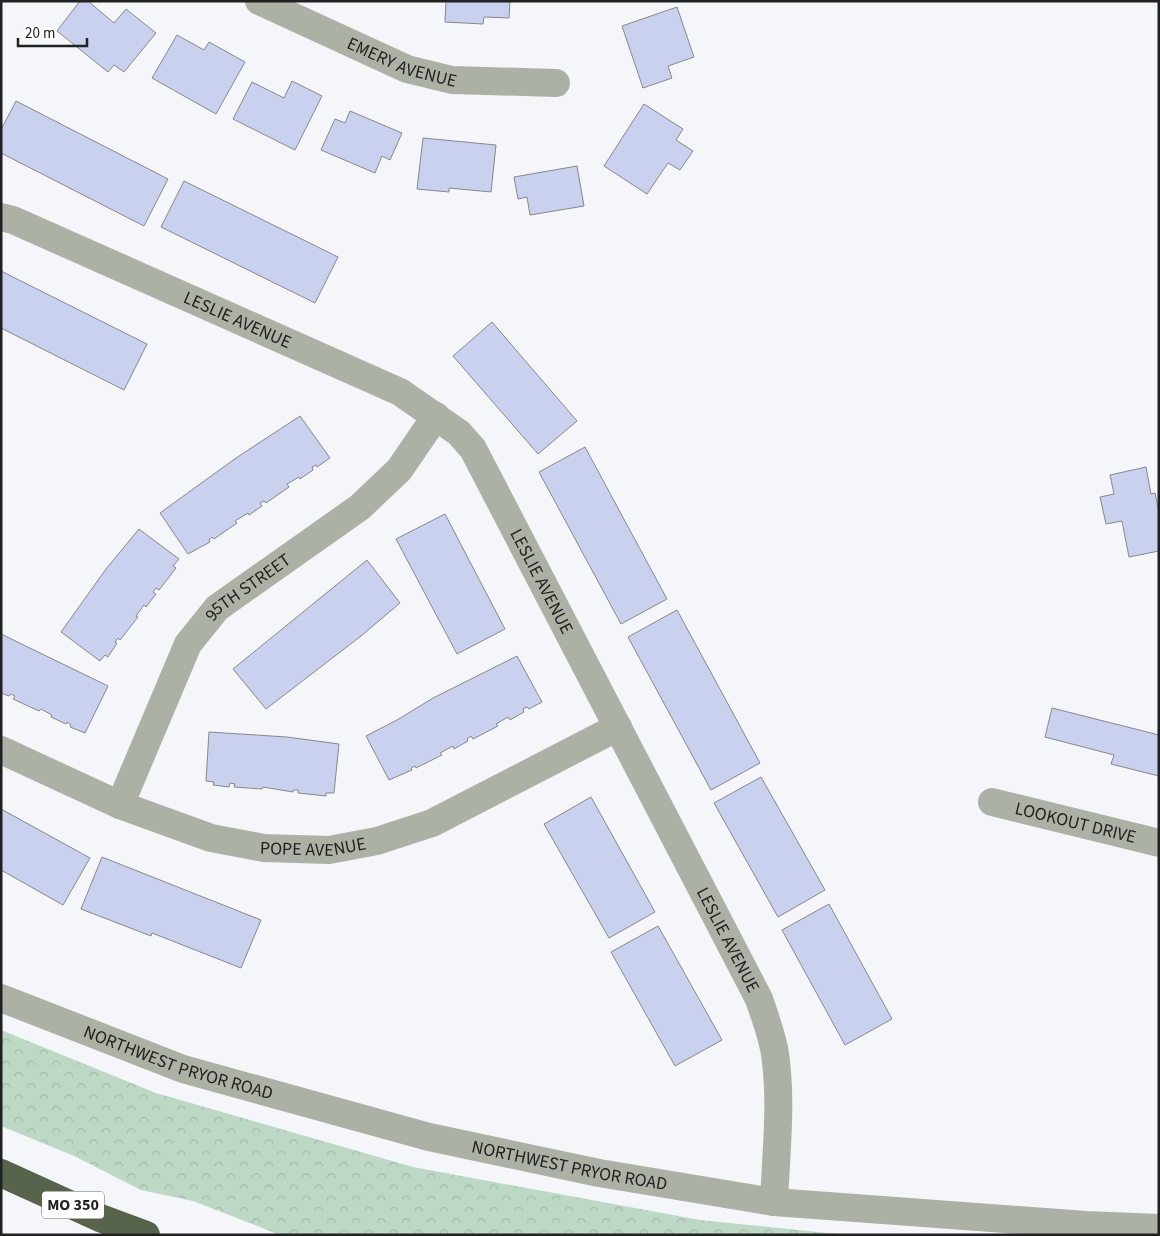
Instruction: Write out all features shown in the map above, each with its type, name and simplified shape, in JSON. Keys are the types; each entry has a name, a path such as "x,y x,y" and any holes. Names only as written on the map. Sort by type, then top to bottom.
{"highway":[{"name":"MO 350","path":"1,1173 100,1218 146,1235"}],"street":[{"name":"EMERY AVENUE","path":"259,1 407,68 452,80 556,83"},
{"name":"LESLIE AVENUE","path":"1,217 13,220 400,392 459,433 473,450 759,999 770,1029 775,1055 778,1096 774,1202"},
{"name":"95TH STREET","path":"120,805 188,644 205,622 217,608 360,507 399,470 436,416"},
{"name":"POPE AVENUE","path":"1,750 120,805 211,838 264,848 329,850 377,841 432,823 618,727"},
{"name":"LOOKOUT DRIVE","path":"992,802 1159,843"},
{"name":"NORTHWEST PRYOR ROAD","path":"1,998 184,1069 429,1137 599,1173 774,1202 1086,1225 1159,1228"}],"green space":[{"path":"1,1030 156,1093 413,1167 700,1220 846,1235 280,1235 193,1201 141,1190 74,1156 1,1126"}],"building":[{"path":"80,1 88,1 114,23 126,9 156,33 124,72 114,65 108,72 57,31"},
{"path":"446,1 510,1 509,18 484,17 483,24 445,22"},
{"path":"677,7 694,57 668,66 672,78 643,88 622,26"},
{"path":"177,35 204,50 209,42 245,62 216,114 152,78"},
{"path":"292,81 322,96 295,150 233,119 252,82 284,98"},
{"path":"16,101 168,179 144,226 1,153 1,130"},
{"path":"644,104 683,129 676,140 693,151 680,170 668,163 647,194 604,166"},
{"path":"350,111 402,133 390,160 382,156 375,173 321,150 335,119 345,123"},
{"path":"423,138 496,145 491,192 449,188 449,192 417,189"},
{"path":"577,166 584,206 530,215 527,197 518,199 514,177"},
{"path":"184,181 338,257 315,303 161,227"},
{"path":"1,271 147,344 124,390 1,328"},
{"path":"492,322 577,421 538,454 453,356"},
{"path":"300,416 330,458 317,467 316,465 312,467 313,470 300,479 299,477 287,484 289,487 266,503 264,501 260,503 262,506 249,515 248,513 235,521 237,523 214,539 212,537 209,540 210,542 188,554 160,513 236,458"},
{"path":"585,447 667,599 621,624 539,472"},
{"path":"1146,467 1151,494 1155,493 1159,512 1159,551 1129,557 1122,521 1106,524 1100,497 1114,494 1110,475"},
{"path":"445,514 505,629 457,654 396,539"},
{"path":"139,529 179,559 173,566 176,568 159,590 156,588 153,592 156,594 146,607 144,605 136,616 138,617 120,640 118,638 115,642 117,643 108,657 105,655 100,661 61,632 106,569"},
{"path":"367,560 400,603 361,636 266,709 233,669"},
{"path":"677,610 760,763 711,790 628,637"},
{"path":"1,634 108,686 85,733 70,727 71,725 67,722 66,724 51,717 52,715 41,709 39,711 13,699 15,696 11,694 9,696 1,693"},
{"path":"517,656 542,702 529,709 527,707 523,709 524,712 510,720 508,717 496,724 498,726 473,739 471,736 467,739 468,741 454,749 453,746 440,753 442,755 416,768 415,766 411,768 412,770 389,780 366,736 433,698"},
{"path":"1052,708 1159,735 1159,776 1111,764 1114,755 1045,737"},
{"path":"209,732 287,737 339,744 334,793 326,793 326,796 298,793 298,790 293,790 293,792 263,787 262,789 234,787 235,784 230,783 229,787 213,785 214,782 206,781"},
{"path":"761,777 825,890 778,917 714,803"},
{"path":"591,797 655,912 609,938 544,824"},
{"path":"1,809 90,858 63,905 1,870"},
{"path":"102,857 261,920 241,968 152,933 151,936 81,909"},
{"path":"829,904 892,1019 845,1045 782,930"},
{"path":"658,926 722,1040 675,1066 611,952"}]}
